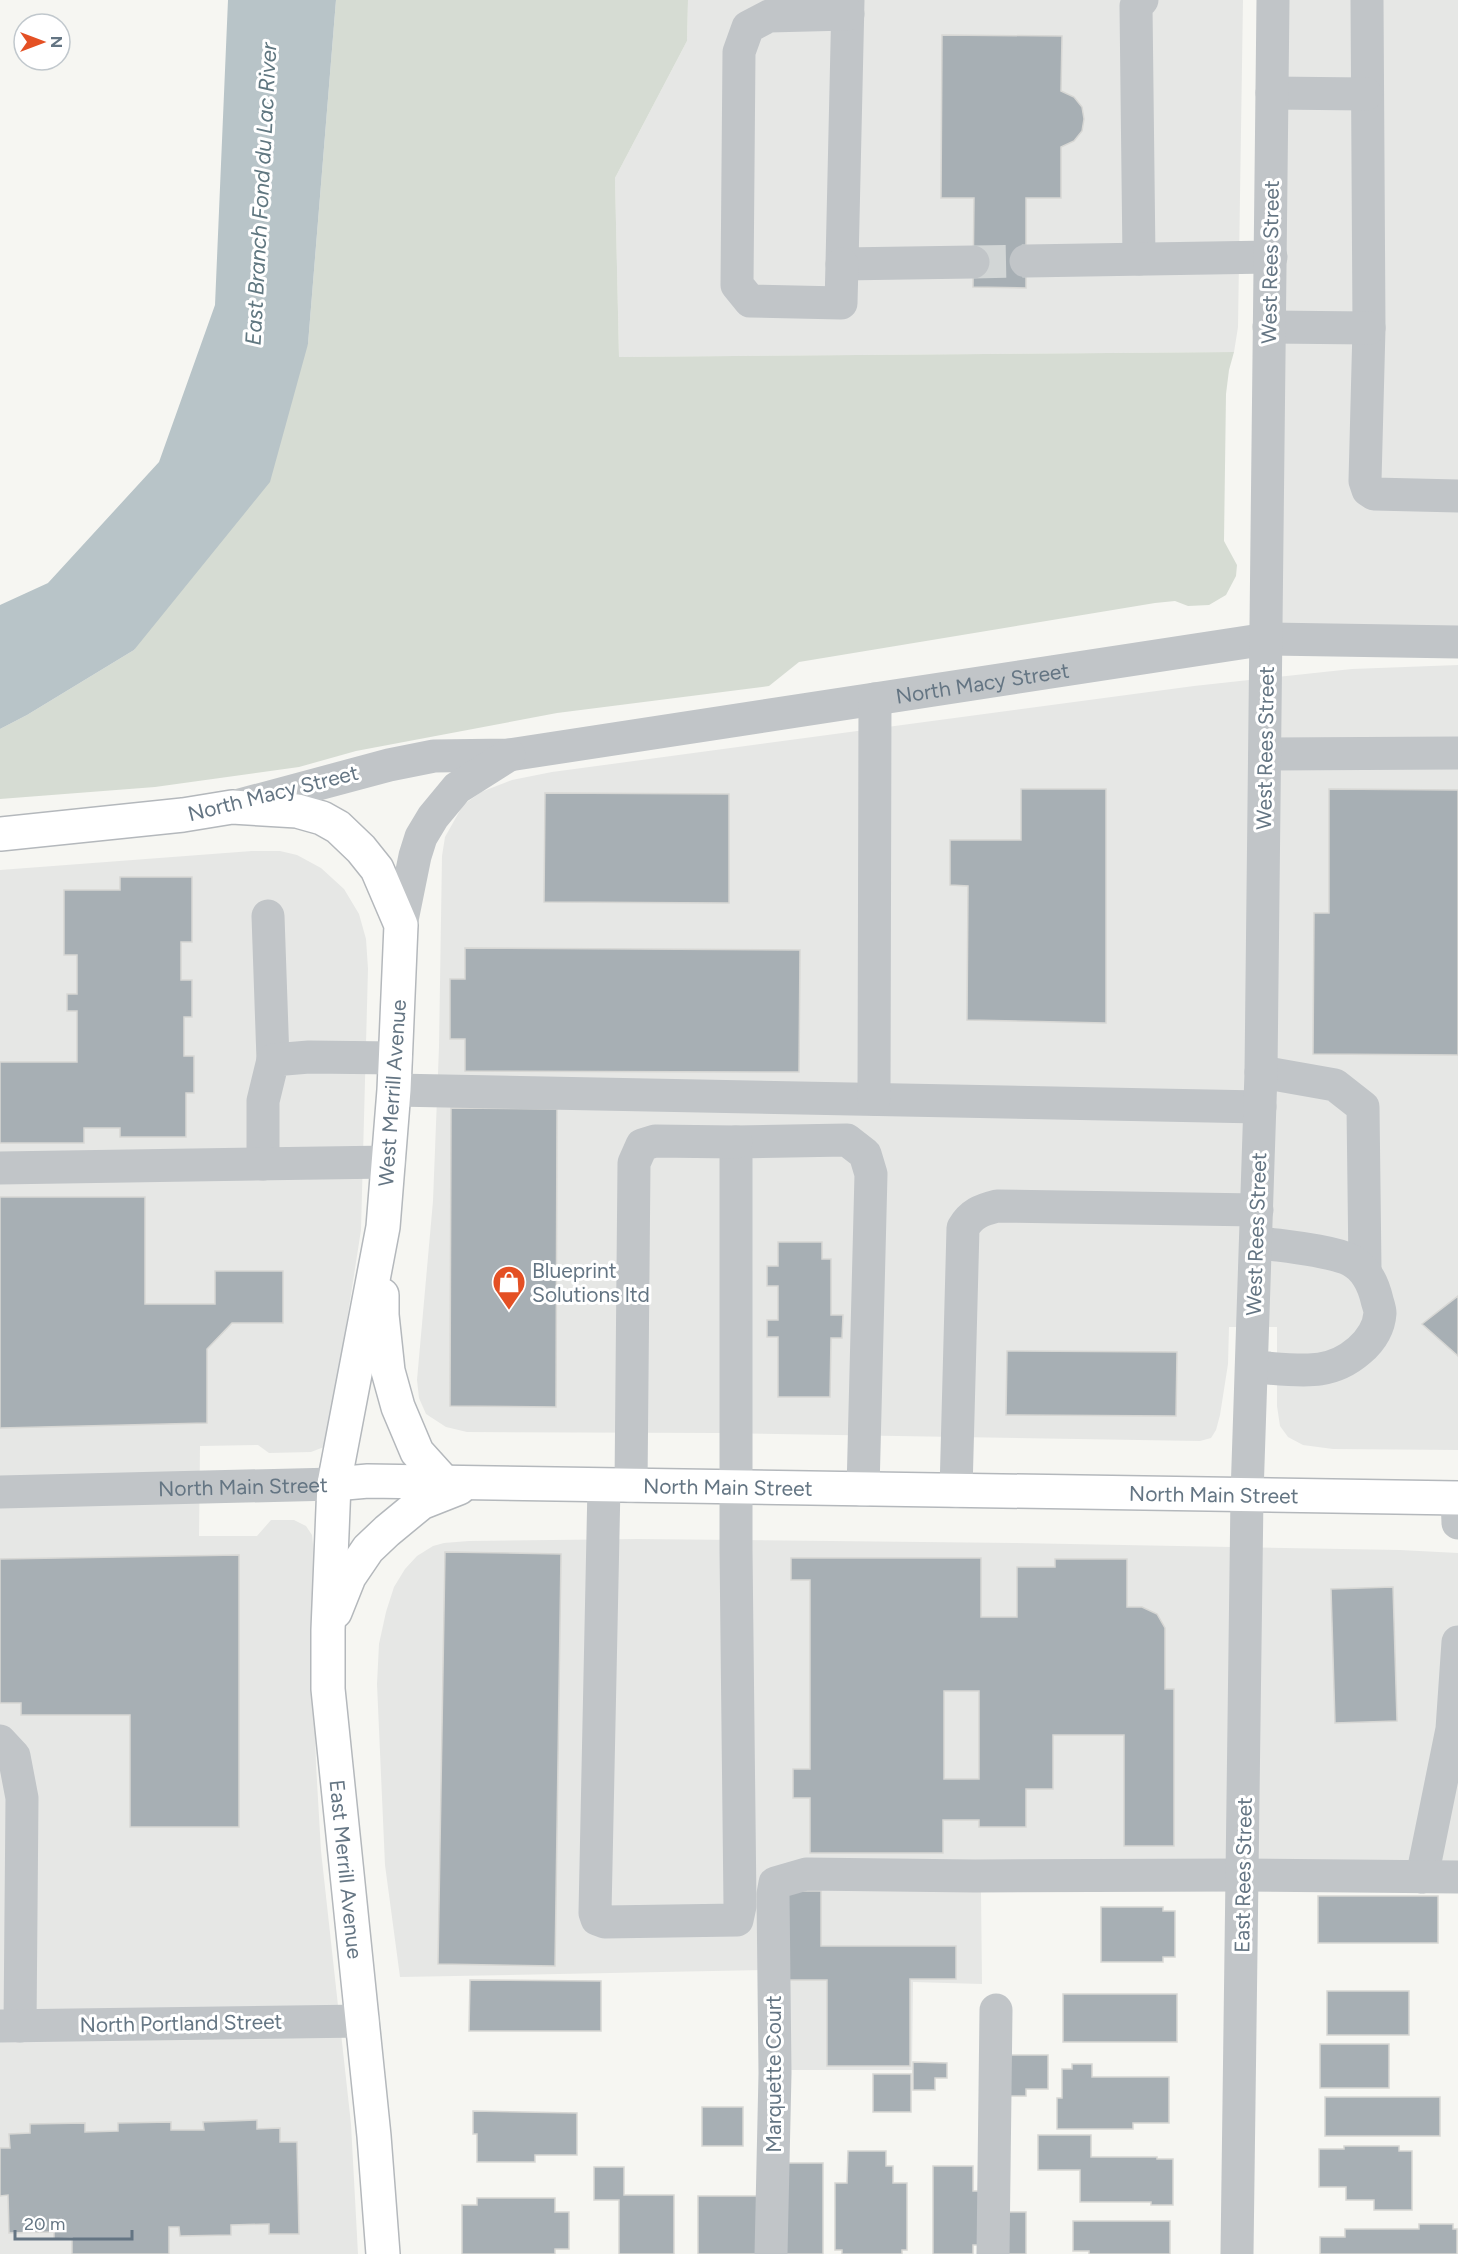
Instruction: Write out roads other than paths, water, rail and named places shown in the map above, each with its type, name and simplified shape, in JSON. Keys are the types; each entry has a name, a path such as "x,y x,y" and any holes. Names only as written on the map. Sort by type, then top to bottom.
{"main road":[{"name":"North Macy Street","path":"0,834 183,815 232,807"},
{"name":"West Merrill Avenue","path":"232,807 297,811 322,818 338,827 361,849 377,869 401,925 396,1058 383,1227 334,1484"},
{"path":"328,1630 349,1577 368,1549 421,1503 457,1483 417,1452 398,1407 388,1371 382,1315 383,1227"},
{"name":"North Main Street","path":"334,1484 368,1481 1458,1498"},
{"name":"East Merrill Avenue","path":"334,1484 328,1689 363,2021 383,2254"}],"street":[{"path":"1139,260 1136,6 1142,0"},
{"name":"West Rees Street","path":"1247,1495 1261,1072 1273,0"},
{"path":"1367,0 1368,328 1365,481 1368,490 1374,494 1458,496"},
{"path":"848,7 841,303 750,301 737,285 739,52 748,27 769,16 848,7"},
{"path":"1272,93 1366,94"},
{"path":"1026,261 1271,257"},
{"path":"842,264 973,262"},
{"path":"1269,327 1368,328"},
{"name":"North Macy Street","path":"232,807 389,765 434,756 509,755 1267,639 1458,642"},
{"path":"874,1099 875,699"},
{"path":"1265,754 1458,753"},
{"name":"North Macy Street","path":"401,925 415,856 421,837 433,817 457,788 509,755"},
{"path":"263,1164 263,1101 273,1060 268,916"},
{"path":"273,1060 309,1057 396,1058"},
{"path":"1252,1367 1321,1369 1337,1364 1356,1354 1373,1335 1380,1313 1365,1269 1363,1107 1335,1085 1261,1072"},
{"path":"394,1090 1260,1107"},
{"path":"736,1142 740,1906 737,1920 605,1922 597,1919 595,1913 634,1163 642,1145 655,1141 847,1140 865,1154 871,1173 863,1490"},
{"path":"0,1168 389,1162"},
{"path":"956,1491 963,1228 969,1218 982,1209 997,1206 1257,1210"},
{"path":"1256,1242 1333,1255 1349,1259 1365,1269"},
{"name":"North Main Street","path":"0,1492 334,1484"},
{"name":"East Rees Street","path":"1237,2254 1247,1495"},
{"path":"1458,1498 1458,1523"},
{"path":"1422,1877 1452,1729 1458,1642"},
{"path":"0,1741 14,1756 22,1798 10,2026"},
{"name":"Marquette Court","path":"771,2254 775,2073 773,1894 775,1883 806,1874 1243,1875"},
{"path":"1243,1875 1458,1878"},
{"path":"993,2254 996,2010"},
{"name":"North Portland Street","path":"10,2026 363,2021"}],"water":[{"name":"East Branch Fond du Lac River","path":"228,0 336,0 308,344 270,482 134,650 0,729 0,605 48,583 159,462 215,305"}],"tunnel":[{"path":"973,262 1026,261"}],"place":[{"name":"Blueprint Solutions ltd","path":"509,1311"}]}
